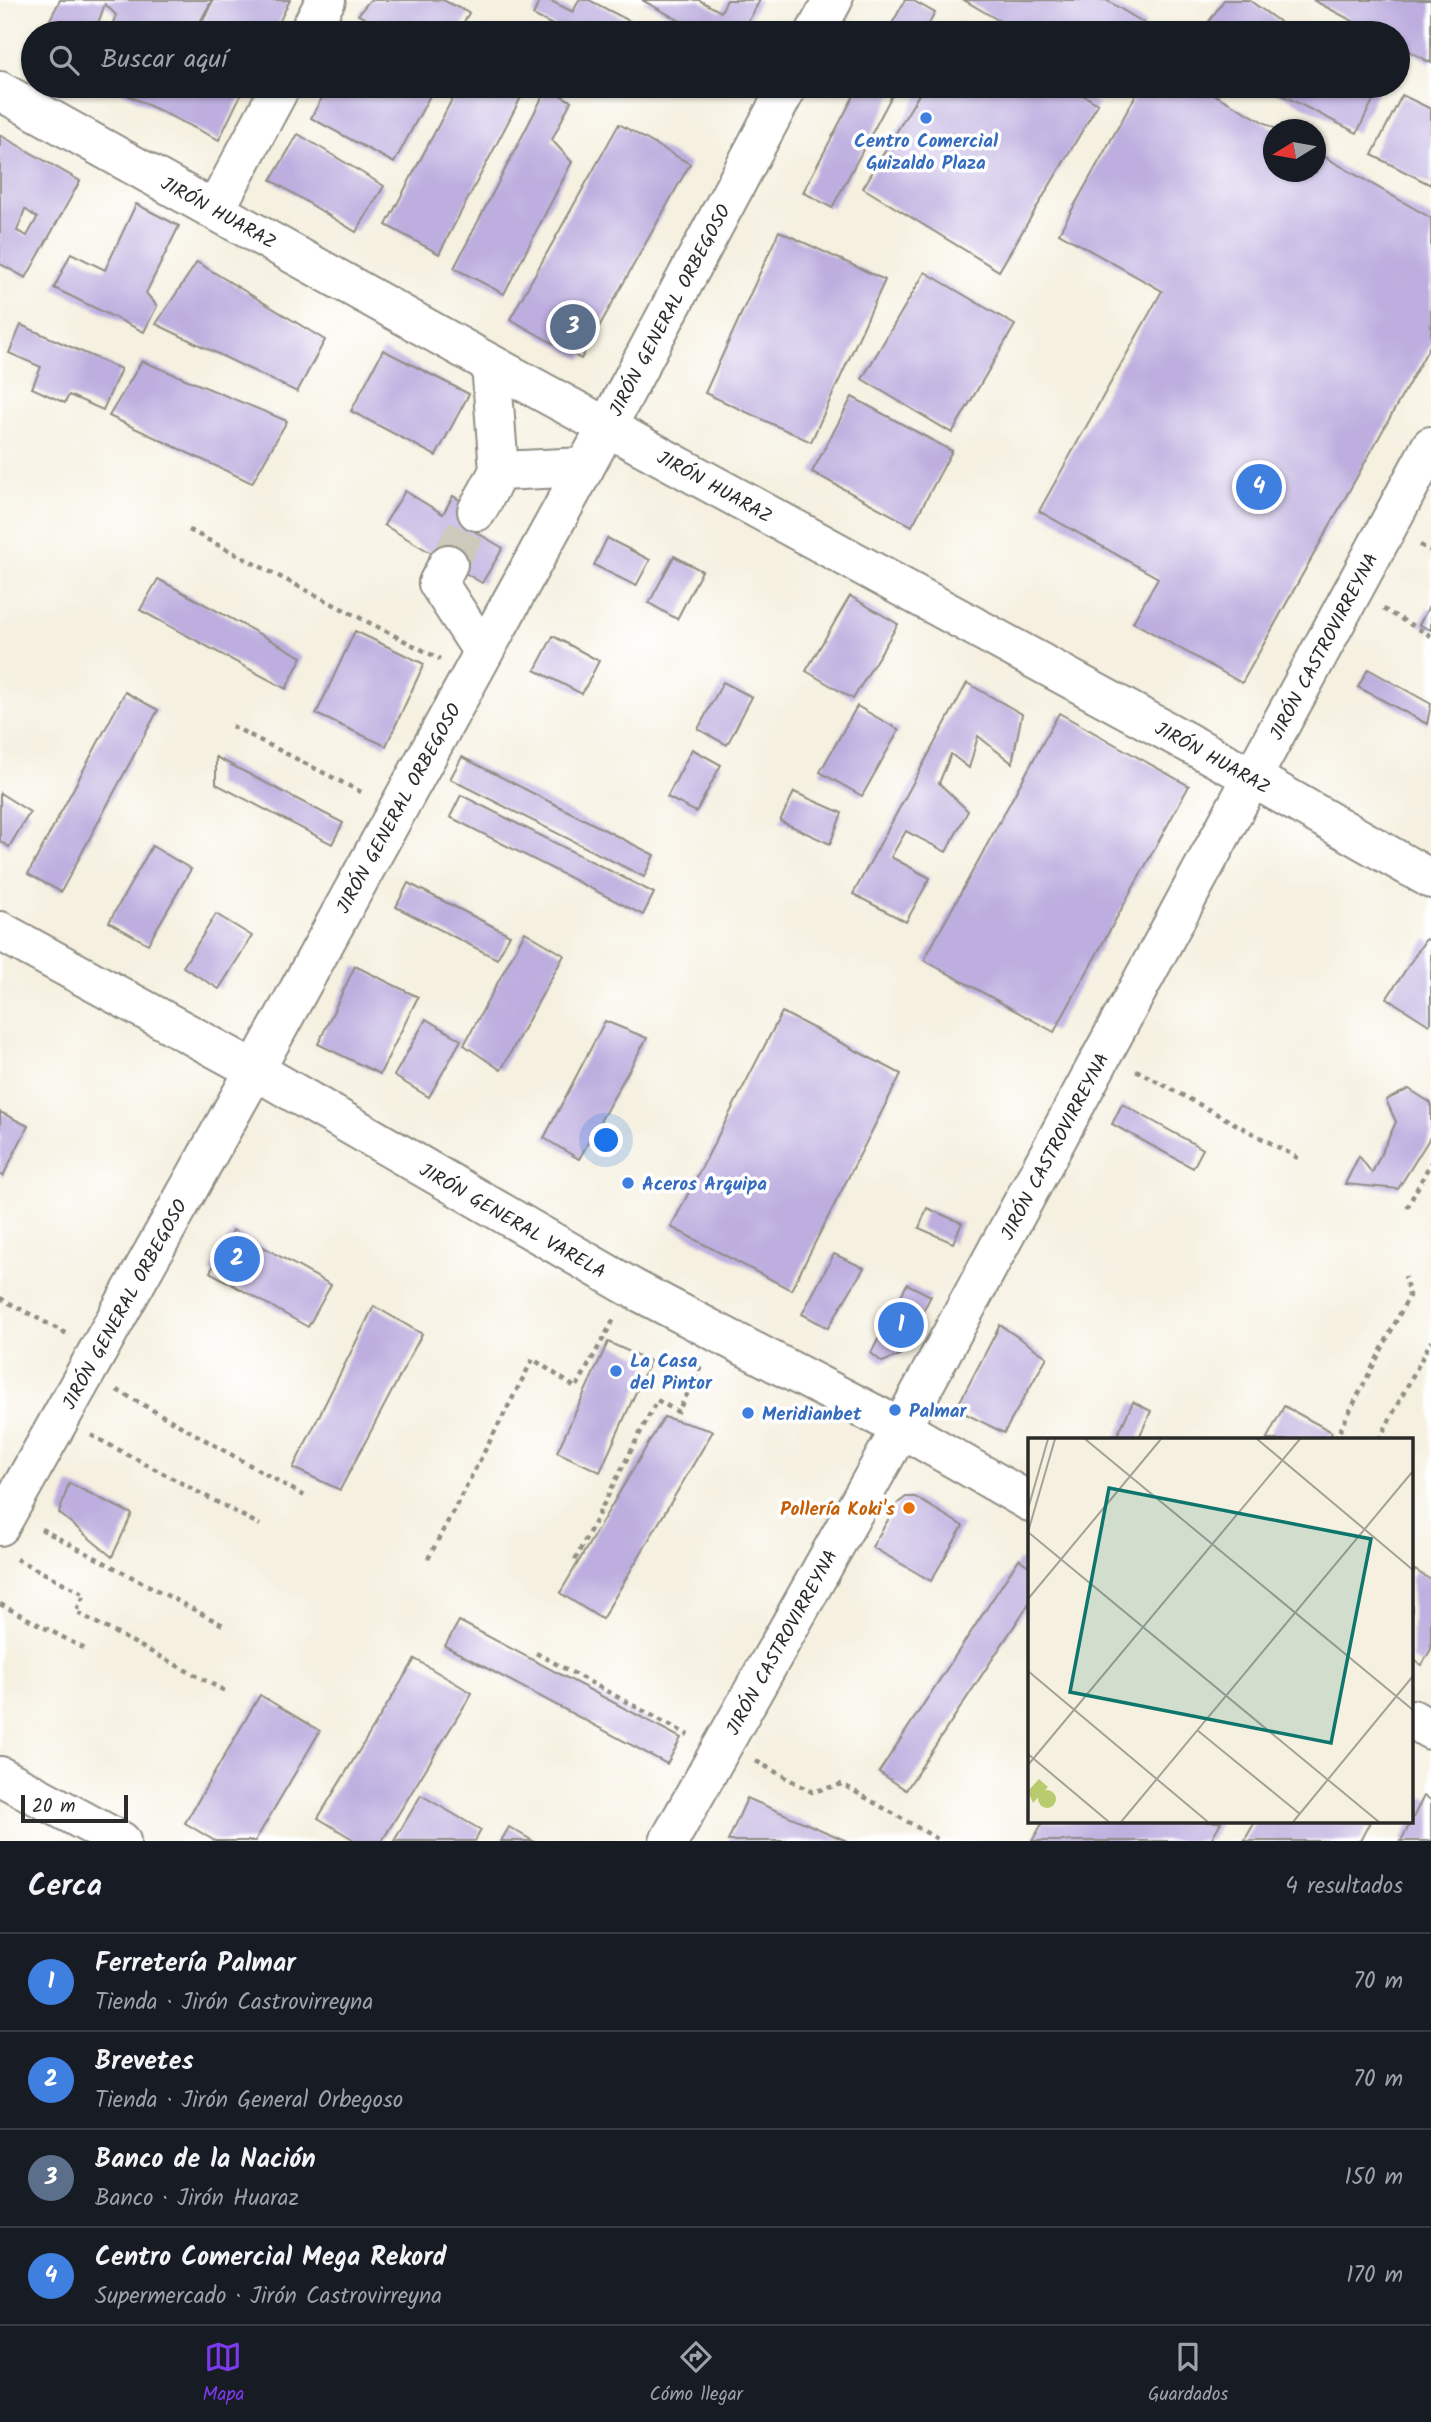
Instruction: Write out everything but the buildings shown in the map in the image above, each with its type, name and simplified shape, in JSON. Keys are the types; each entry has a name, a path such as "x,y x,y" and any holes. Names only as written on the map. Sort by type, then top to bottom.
{"street":[{"path":"315,21 326,0"},
{"path":"822,21 833,0"},
{"name":"JIRÓN HUARAZ","path":"0,91 491,364 1253,778 1431,879"},
{"path":"215,210 275,98"},
{"name":"JIRÓN GENERAL ORBEGOSO","path":"7,1531 60,1418 255,1070 607,427 782,98"},
{"path":"477,511 499,471 491,364"},
{"name":"JIRÓN CASTROVIRREYNA","path":"669,1841 901,1428 1431,446"},
{"path":"499,471 585,467"},
{"path":"448,564 438,583 477,663"},
{"name":"JIRÓN GENERAL VARELA","path":"0,931 255,1070 632,1288 901,1428 1028,1501"},
{"path":"1414,1720 1431,1730"},
{"path":"0,1776 121,1841"}],"path":[{"path":"189,530 477,663"},
{"path":"1352,592 1431,636"},
{"path":"232,726 397,810"},
{"path":"1104,1052 1298,1158"},
{"path":"1407,1208 1431,1162"},
{"path":"1336,1438 1409,1296 1405,1276"},
{"path":"428,1559 533,1359 576,1388 632,1288"},
{"path":"0,1298 92,1361 308,1498"},
{"path":"575,1560 657,1400 678,1412 718,1333"},
{"path":"1380,1438 1431,1341"},
{"path":"60,1418 260,1525"},
{"path":"7,1531 223,1625"},
{"path":"7,1531 85,1594 76,1612 227,1692"},
{"path":"0,1604 85,1649"},
{"path":"536,1653 812,1792 842,1784 941,1841"}],"tunnel":[{"path":"448,564 477,511"}],"place":[{"name":"Centro Comercial Guizaldo Plaza","path":"926,118"},
{"name":"Banco de la Nación","path":"573,327"},
{"name":"Centro Comercial Mega Rekord","path":"1259,487"},
{"name":"Aceros Arquipa","path":"628,1183"},
{"name":"Brevetes","path":"237,1259"},
{"name":"Ferretería Palmar","path":"901,1325"},
{"name":"La Casa del Pintor","path":"616,1371"},
{"name":"Palmar","path":"895,1410"},
{"name":"Meridianbet","path":"748,1413"},
{"name":"Pollería Koki's","path":"909,1508"}]}
